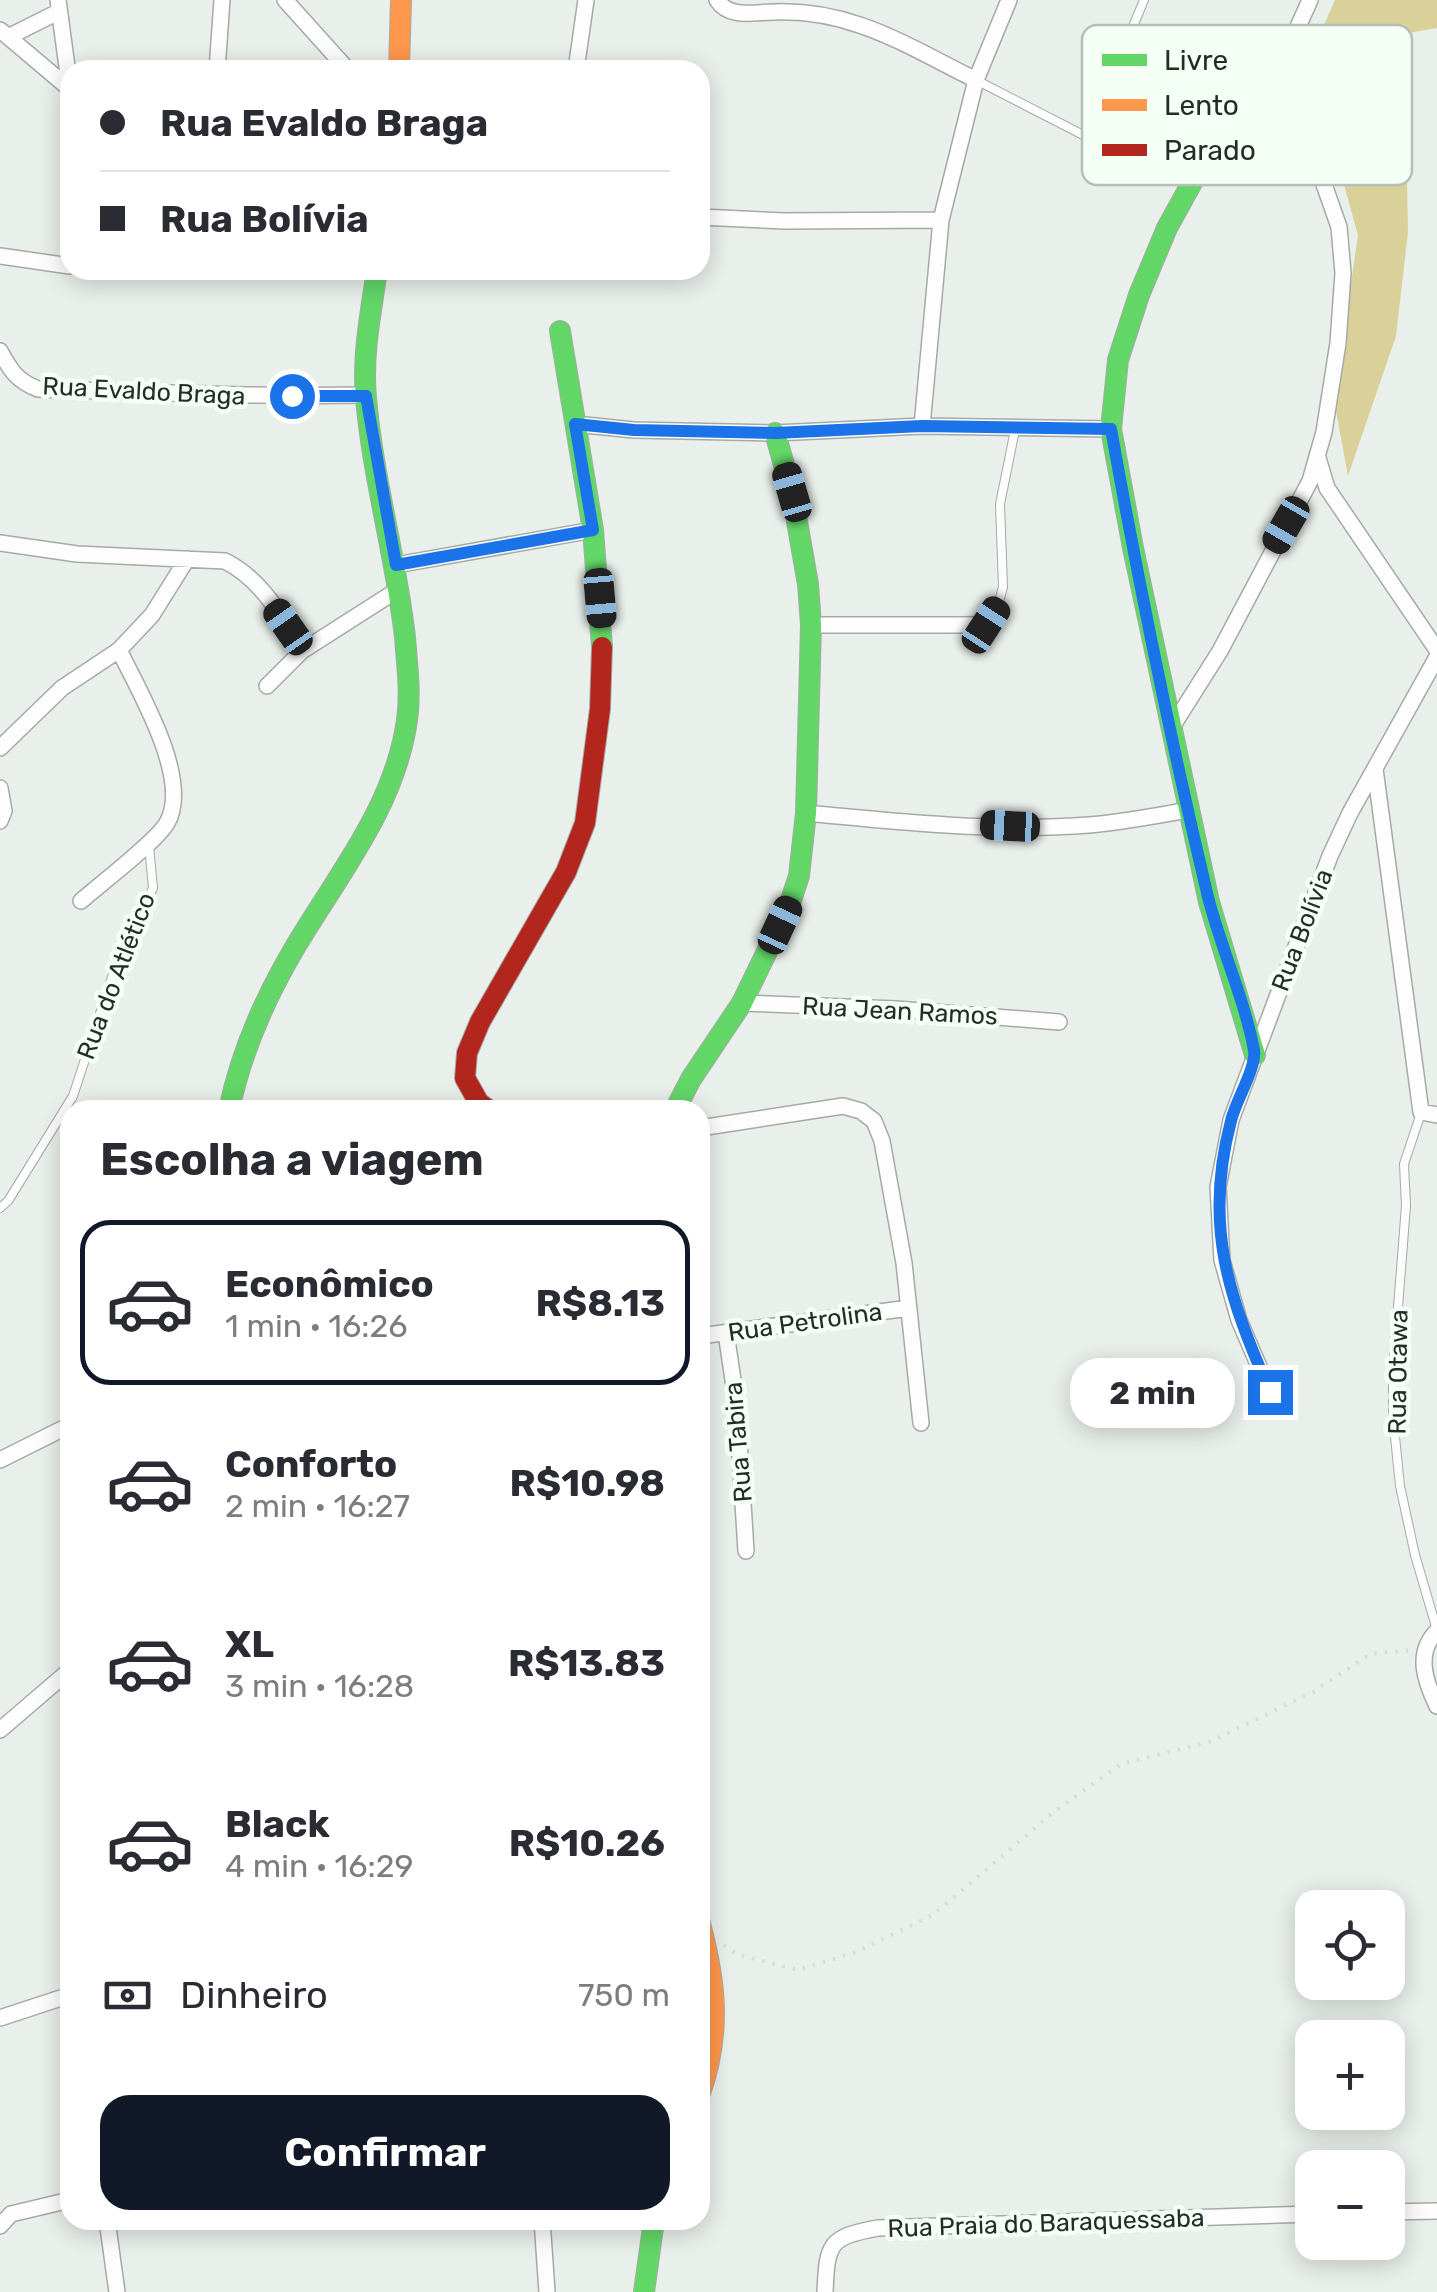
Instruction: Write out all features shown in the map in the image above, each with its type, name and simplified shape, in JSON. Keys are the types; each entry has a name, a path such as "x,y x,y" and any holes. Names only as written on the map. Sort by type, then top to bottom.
{"street":[{"path":"218,60 222,0"},
{"path":"285,0 339,60"},
{"path":"399,60 401,0"},
{"path":"577,60 586,0"},
{"path":"717,0 730,12 834,7 856,22 976,80"},
{"path":"922,426 941,220 976,80 1009,0"},
{"path":"1299,25 1310,0"},
{"path":"60,81 4,33 58,6 66,60"},
{"path":"1191,185 1167,228 1139,295 1118,360 1111,429 1132,548 1209,902 1255,1054"},
{"path":"1172,728 1220,651 1310,481 1338,343 1343,273 1340,227 1325,185"},
{"path":"710,217 784,221 941,220"},
{"path":"0,256 60,265"},
{"path":"231,1100 236,1071 293,950 374,820 396,765 407,719 407,658 396,565 366,396 376,280"},
{"path":"478,1100 465,1078 467,1052 480,1022 566,872 585,823 595,768 603,633 593,530 560,331"},
{"name":"Rua Evaldo Braga","path":"0,352 14,376 38,389 255,397 366,396"},
{"path":"575,424 634,430 775,433 922,426 1111,429"},
{"path":"681,1100 742,1003 789,906 799,876 806,813 812,626 792,492 775,433"},
{"path":"1317,454 1327,488 1437,654"},
{"path":"396,565 593,530"},
{"path":"0,543 77,554 224,562 246,572 302,651"},
{"path":"0,748 62,688 119,650 152,615 186,559"},
{"path":"267,686 302,651 399,589"},
{"path":"812,626 986,625"},
{"path":"81,902 166,826 175,802 159,737 119,650"},
{"name":"Rua Bolívia","path":"1270,1392 1239,1320 1222,1260 1218,1187 1231,1120 1330,856 1437,654"},
{"path":"1375,769 1429,1114"},
{"path":"0,788 4,811 0,821"},
{"path":"806,813 1040,827 1093,825 1188,810"},
{"name":"Rua Jean Ramos","path":"742,1003 896,1009 1059,1022"},
{"path":"710,1126 843,1106 874,1120 882,1140 896,1210 921,1423"},
{"name":"Rua Petrolina","path":"710,1335 910,1308"},
{"name":"Rua Tabira","path":"726,1333 737,1407 746,1552"},
{"path":"0,1460 60,1430"},
{"path":"1437,1630 1424,1649 1426,1682 1437,1706"},
{"path":"0,1730 60,1679"},
{"path":"710,1966 717,1995 717,2034 710,2070"},
{"path":"0,2018 60,1998"},
{"path":"4,2217 60,2203"},
{"path":"1405,2212 1437,2211"},
{"name":"Rua Praia do Baraquessaba","path":"825,2292 830,2248 844,2234 878,2228 1295,2215"},
{"path":"108,2230 117,2292"},
{"path":"543,2230 546,2292"},
{"path":"644,2292 653,2230"}],"lane":[{"path":"1133,25 1144,0"},
{"path":"976,80 1082,135"},
{"path":"986,625 998,605 1002,588 1000,504 1015,430"},
{"name":"Rua do Atlético","path":"71,1100 114,971 152,888 149,841"},
{"name":"Rua Otawa","path":"1429,1114 1404,1164 1406,1206 1393,1417 1400,1486 1437,1630"},
{"name":"Rua do Atlético","path":"0,1208 60,1117"}],"path":[{"path":"710,1933 736,1954 798,1970 856,1952 933,1915 1054,1811 1121,1764 1208,1742 1313,1692 1370,1654 1424,1649"}],"shaded area":[{"path":"1335,0 1437,0 1437,28 1412,32 1412,25 1324,25"},
{"path":"1344,185 1407,185 1408,232 1396,336 1348,476 1334,400 1358,235"}],"traffic: fast":[{"path":"1191,185 1167,228 1139,295 1118,360 1111,429 1209,902 1255,1055"},
{"path":"232,1100 263,1007 377,811 400,752 407,720 405,637 366,398 366,350 376,280"},
{"path":"560,331 593,530 602,647"},
{"path":"680,1100 742,1003 789,906 799,876 806,813 811,625 792,493 775,433"},
{"path":"644,2292 653,2230"}],"traffic: slow":[{"path":"399,60 401,0"},
{"path":"710,1967 714,2008 710,2055"}],"traffic: jam":[{"path":"477,1100 465,1078 467,1053 480,1022 566,872 585,823 600,709 602,647"}],"route":[{"path":"292,396 366,396 396,565 593,530 575,424 634,430 775,433 922,426 1111,429 1132,548 1209,902 1255,1054 1231,1120 1218,1187 1222,1260 1239,1320 1270,1392"}]}
